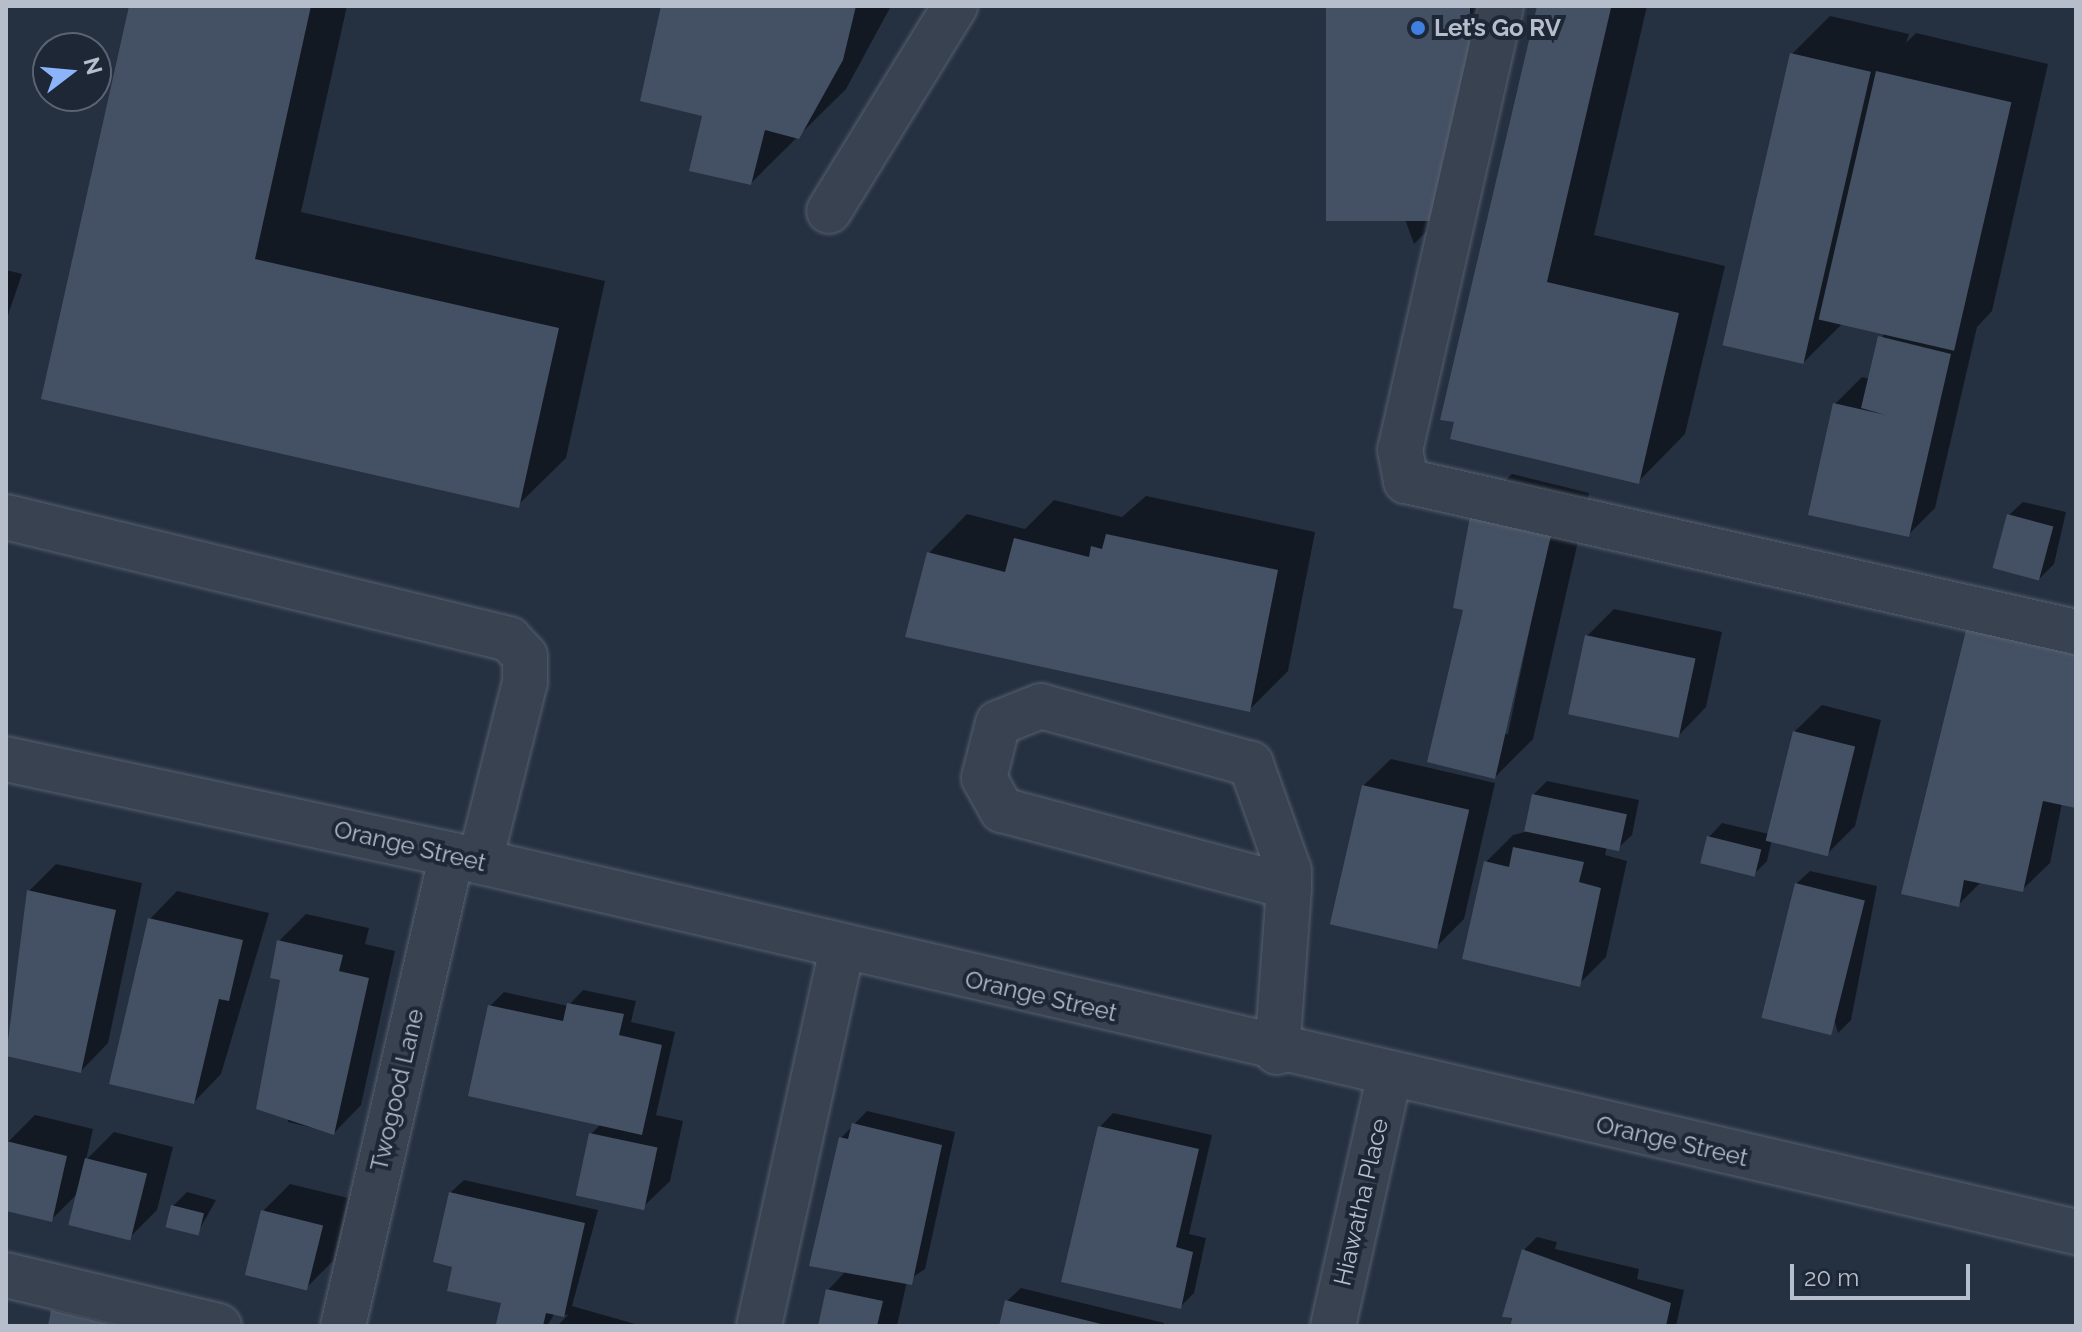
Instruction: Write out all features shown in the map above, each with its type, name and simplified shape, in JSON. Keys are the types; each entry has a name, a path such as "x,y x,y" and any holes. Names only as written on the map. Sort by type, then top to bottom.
{"street":[{"path":"829,211 955,6"},
{"path":"1501,6 1400,450 1406,481 2076,632"},
{"name":"Twogood Lane","path":"6,517 509,639 525,656 525,682 466,858 343,1326"},
{"path":"1277,1052 1289,887 1251,764 1041,706 998,723 984,778 1002,810 1289,887"},
{"name":"Orange Street","path":"6,759 466,858 1277,1052 2076,1232"},
{"path":"759,1326 842,949"},
{"name":"Hiawatha Place","path":"1333,1326 1389,1078"},
{"path":"6,1275 219,1326"}],"building":[{"path":"129,6 311,6 255,259 559,328 519,508 41,399 105,112 112,112 112,82"},
{"path":"661,6 856,6 843,60 799,139 765,130 751,185 689,171 702,116 640,101"},
{"path":"1326,6 1470,6 1470,221 1326,221"},
{"path":"1537,6 1611,8 1547,282 1679,313 1639,484 1450,439 1454,422 1440,420"},
{"path":"1790,53 1871,72 1803,364 1723,345"},
{"path":"1876,71 2011,102 1954,351 1819,319"},
{"path":"1878,336 1951,354 1909,537 1808,515 1833,403 1886,415 1861,408"},
{"path":"1471,511 1552,531 1495,779 1427,762 1463,610 1453,608"},
{"path":"2007,514 2053,526 2039,581 1993,568"},
{"path":"1106,534 1278,570 1250,712 905,637 927,552 1005,572 1014,538 1089,557 1091,546 1102,549"},
{"path":"1967,626 2076,650 2076,808 2043,801 2023,892 1964,880 1959,907 1901,894"},
{"path":"1585,635 1696,658 1679,738 1568,714"},
{"path":"1793,731 1855,746 1828,856 1766,841"},
{"path":"1362,785 1469,810 1437,949 1330,924"},
{"path":"1532,794 1627,814 1619,851 1524,831"},
{"path":"1707,836 1761,850 1755,877 1700,863"},
{"path":"1513,847 1584,862 1579,882 1601,888 1580,987 1462,959 1484,861 1509,867"},
{"path":"1795,883 1865,900 1831,1035 1761,1018"},
{"path":"27,890 116,910 81,1073 6,1056"},
{"path":"148,918 243,940 229,1001 219,999 194,1104 109,1084"},
{"path":"277,940 343,955 339,971 369,978 334,1135 256,1109 280,980 270,978"},
{"path":"567,1003 624,1014 619,1035 662,1045 642,1135 468,1096 488,1005 563,1021"},
{"path":"852,1123 942,1145 912,1285 809,1266 839,1137 848,1139"},
{"path":"1098,1126 1199,1149 1176,1247 1193,1252 1181,1309 1061,1282"},
{"path":"589,1133 657,1148 644,1210 576,1196"},
{"path":"6,1141 67,1156 52,1222 6,1211"},
{"path":"85,1158 147,1173 130,1240 68,1225"},
{"path":"449,1192 585,1223 564,1317 546,1313 543,1326 503,1326 496,1324 501,1303 447,1291 452,1267 433,1262"},
{"path":"171,1205 204,1213 198,1236 165,1227"},
{"path":"261,1210 323,1225 307,1290 245,1275"},
{"path":"1522,1249 1671,1303 1666,1326 1510,1326 1512,1318 1502,1317"},
{"path":"826,1289 883,1301 877,1326 818,1326"},
{"path":"1005,1300 1105,1325 1105,1326 999,1326"},
{"path":"51,1310 113,1325 113,1326 48,1326"}],"place":[{"name":"Let’s Go RV","path":"1418,28"}]}
